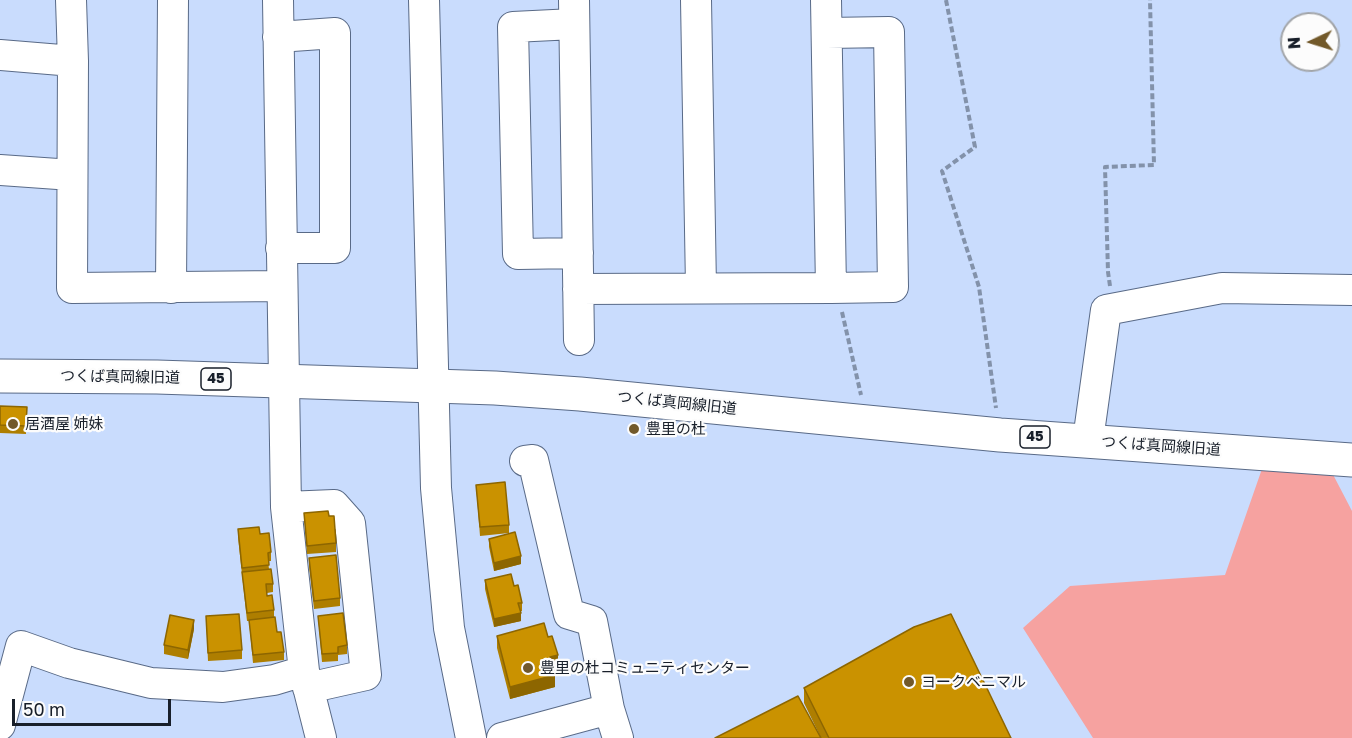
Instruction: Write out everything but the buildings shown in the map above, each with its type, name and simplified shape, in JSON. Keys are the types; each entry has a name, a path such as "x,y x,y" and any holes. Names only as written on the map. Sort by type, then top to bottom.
{"main road":[{"name":"つくば真岡線旧道","path":"0,376 157,377 432,385 580,394 1000,435 1352,460"}],"street":[{"path":"70,0 73,61 72,288 281,286"},
{"path":"171,288 173,0"},
{"path":"278,0 286,507 306,680 321,738"},
{"path":"424,0 436,488 449,628 471,738"},
{"path":"696,0 701,287"},
{"path":"826,0 831,288"},
{"path":"578,253 518,254 513,39 513,27 574,12 578,253 579,340"},
{"path":"578,289 893,287 889,32 827,33"},
{"path":"278,37 335,33 335,248 281,248"},
{"path":"0,55 73,61"},
{"path":"0,170 72,175"},
{"path":"1089,441 1107,310 1222,288 1352,290"},
{"path":"525,461 533,460 569,614 592,621 609,709 618,738"},
{"path":"0,725 21,646 69,663 151,683 223,687 274,680 366,675 350,523 334,505 286,507"},
{"path":"502,738 609,709"}],"path":[{"path":"946,0 975,147 942,171 979,287 1000,435"},
{"path":"1114,308 1108,272 1105,166 1155,165 1150,0"},
{"path":"831,288 839,299 867,423"}],"shaded area":[{"path":"1315,440 1352,511 1352,738 1093,738 1023,628 1070,586 1225,575 1271,443"}],"place":[{"name":"居酒屋 姉妹","path":"13,424"},
{"name":"豊里の杜","path":"634,429"},
{"name":"豊里の杜コミュニティセンター","path":"528,668"},
{"name":"ヨークベニマル","path":"909,682"}]}
